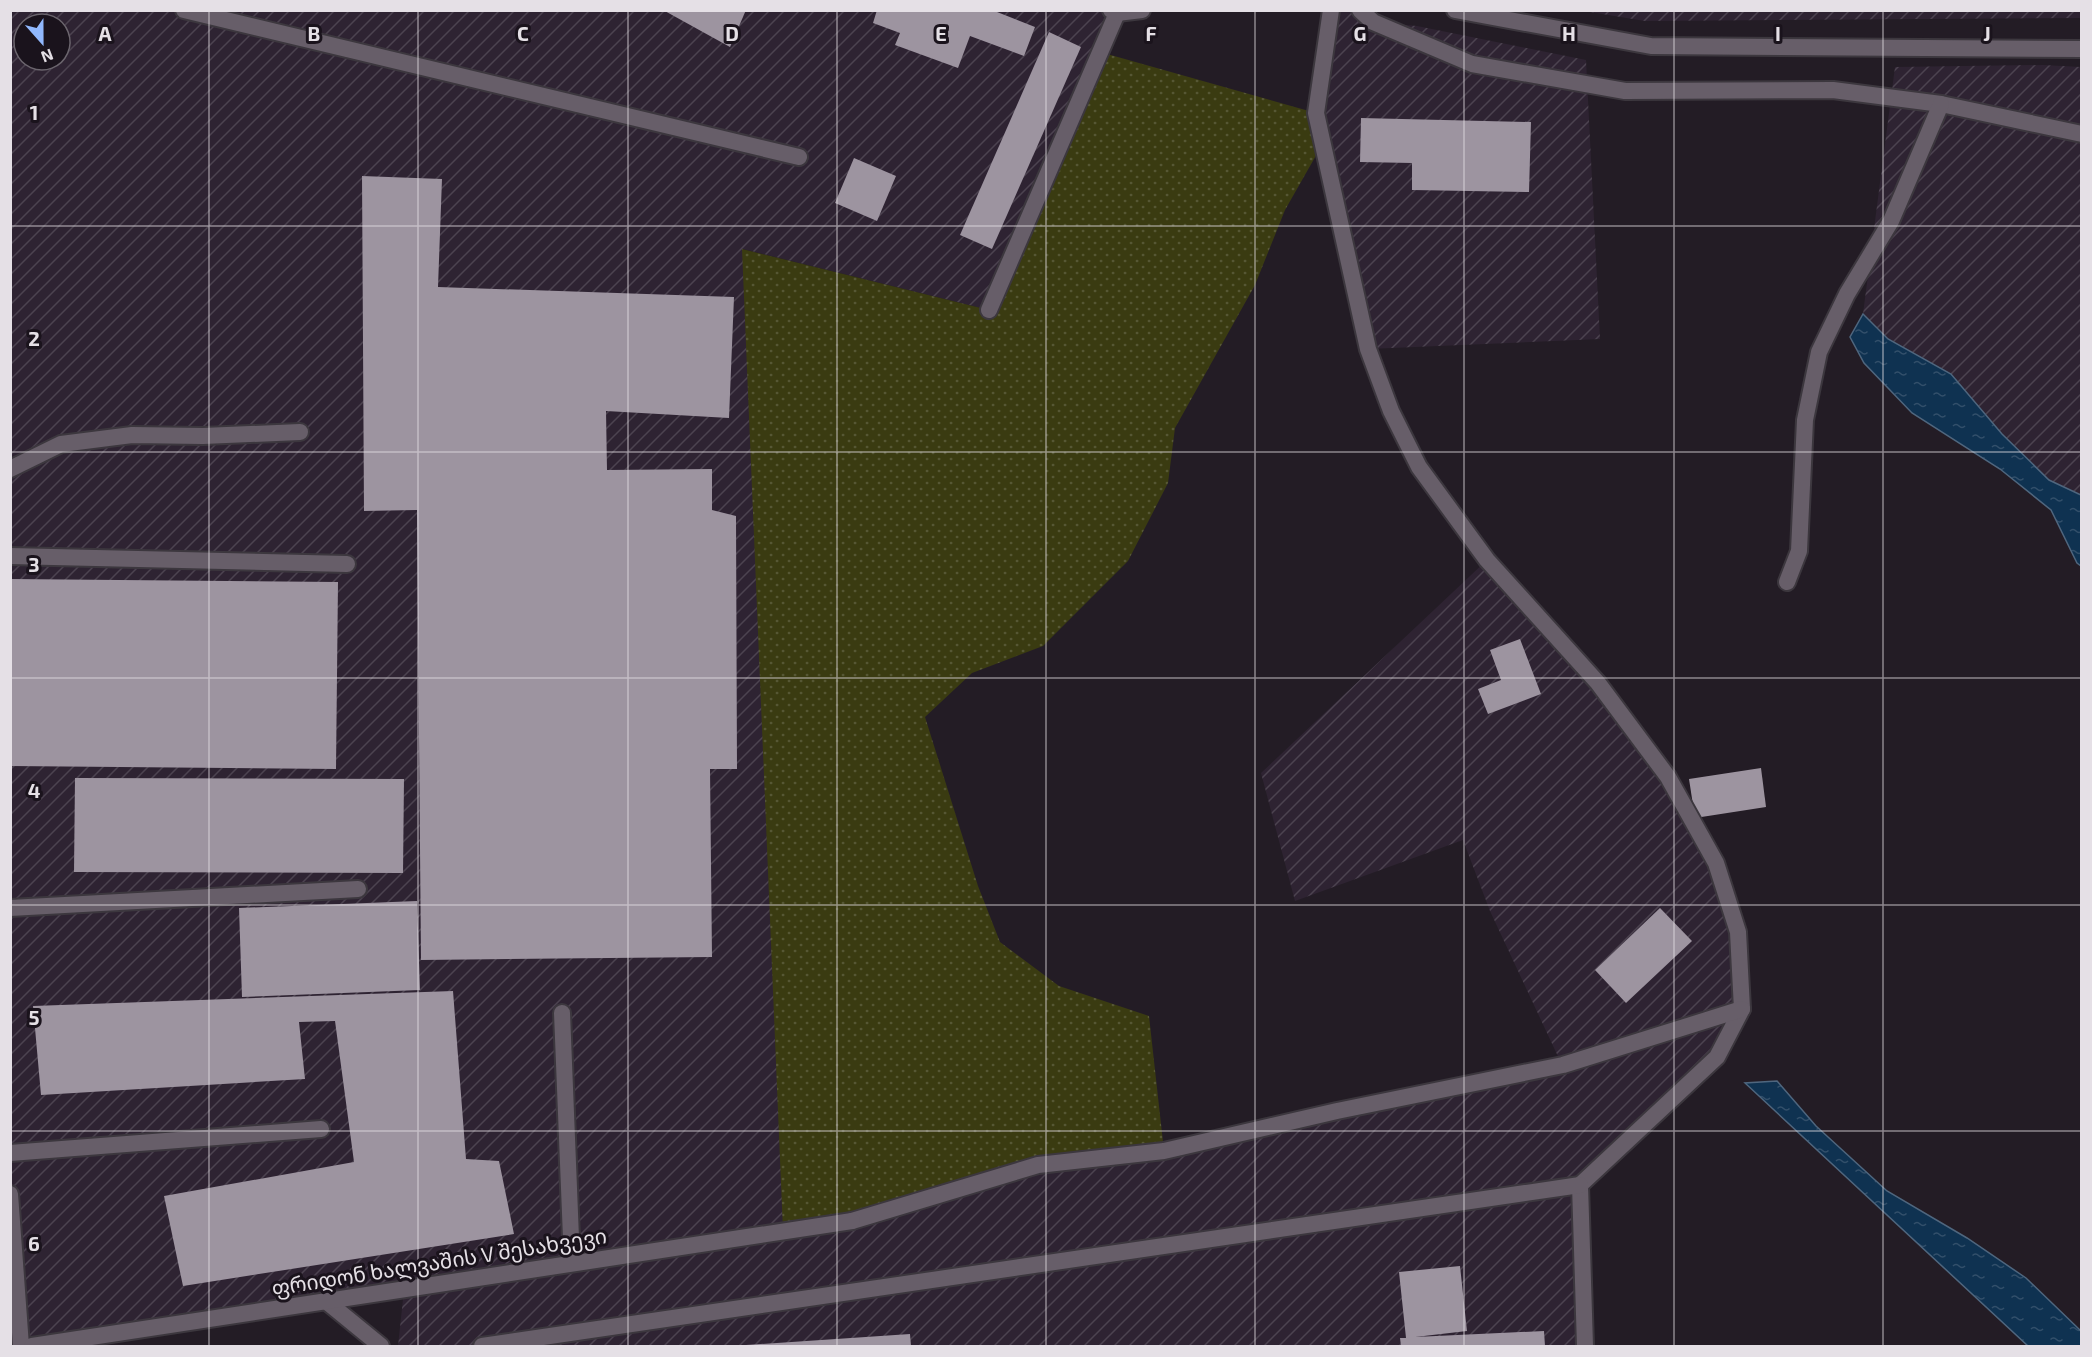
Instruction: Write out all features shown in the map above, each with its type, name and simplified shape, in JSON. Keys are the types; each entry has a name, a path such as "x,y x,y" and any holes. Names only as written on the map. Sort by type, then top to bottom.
{"street":[{"path":"184,10 799,157"},
{"path":"989,310 1114,12 1142,10"},
{"path":"482,1347 1580,1185 1717,1057 1742,1009 1738,933 1716,863 1668,777 1598,682 1487,560 1419,467 1391,411 1368,349 1316,113 1331,10"},
{"path":"1360,10 1373,22 1472,64 1625,91 1833,90 1941,104 2082,134"},
{"path":"1455,10 1651,46 2082,49"},
{"path":"1787,582 1799,551 1805,420 1820,352 1847,294 1891,221 1941,104"},
{"path":"10,468 61,444 132,435 203,436 300,432"},
{"path":"10,556 347,564"},
{"path":"10,908 358,889"},
{"name":"ფრიდონ ხალვაშის V შესახვევი","path":"32,1347 852,1221 1038,1165 1164,1150 1348,1108 1563,1065 1742,1009"},
{"path":"562,1013 572,1263"},
{"path":"10,1153 321,1129"},
{"path":"1580,1185 1585,1347"},
{"path":"10,1194 21,1347"},
{"path":"326,1302 381,1347"}],"shaded area":[{"path":"1111,10 989,310 743,249 1038,1165 1164,1151 1562,1065 1490,911 1463,840 1295,901 1261,773 1487,560 1598,682 1716,863 1738,932 1742,1009 1717,1057 1580,1185 1585,1346 398,1346 404,1290 32,1346 11,1346 10,11"},
{"path":"2081,10 2081,18 1645,21 1584,11"},
{"path":"1331,11 1360,11 1373,22 1417,26 1586,60 1600,339 1368,349 1322,145"},
{"path":"1100,52 1316,113 1322,145 1285,210 1255,285 1175,428 1168,483 1128,561 1043,646 972,673 925,717 978,886 1000,942 1059,986 1149,1016 1164,1151 1038,1165 783,1231 742,249 989,310"},
{"path":"2043,65 2081,67 2081,495 2049,480 2002,434 1951,374 1888,339 1863,314 1895,67"}],"water":[{"path":"1863,314 1888,339 1951,374 2002,434 2049,480 2081,495 2081,566 2077,563 2051,510 2000,469 1912,413 1864,363 1850,337"},
{"path":"1777,1081 1816,1126 1887,1191 1967,1238 2026,1278 2081,1331 2081,1346 2028,1346 1745,1083"}],"building":[{"path":"663,10 746,10 730,47"},
{"path":"877,10 992,10 1035,27 1024,56 970,36 958,68 895,45 900,33 873,23"},
{"path":"1049,32 1081,47 992,249 960,235"},
{"path":"1361,118 1531,122 1529,192 1412,190 1412,163 1360,162"},
{"path":"854,158 896,176 877,221 835,203"},
{"path":"362,176 442,179 438,287 734,297 729,418 606,411 607,470 712,469 712,510 736,516 737,769 710,769 712,957 421,960 417,510 364,511"},
{"path":"10,579 338,582 336,769 10,766"},
{"path":"1520,639 1541,694 1488,714 1478,689 1501,680 1490,650"},
{"path":"1761,768 1766,807 1695,818 1689,779"},
{"path":"75,778 404,779 403,873 74,872"},
{"path":"417,901 420,990 242,997 239,908"},
{"path":"1660,908 1692,941 1626,1003 1595,970"},
{"path":"453,991 466,1159 499,1161 514,1234 183,1286 164,1196 354,1162 335,1021 299,1022 305,1079 41,1095 33,1006"},
{"path":"1460,1266 1467,1331 1415,1337 1544,1331 1545,1346 1401,1346 1400,1338 1406,1338 1399,1272"},
{"path":"910,1334 911,1346 746,1346 746,1345"}]}
